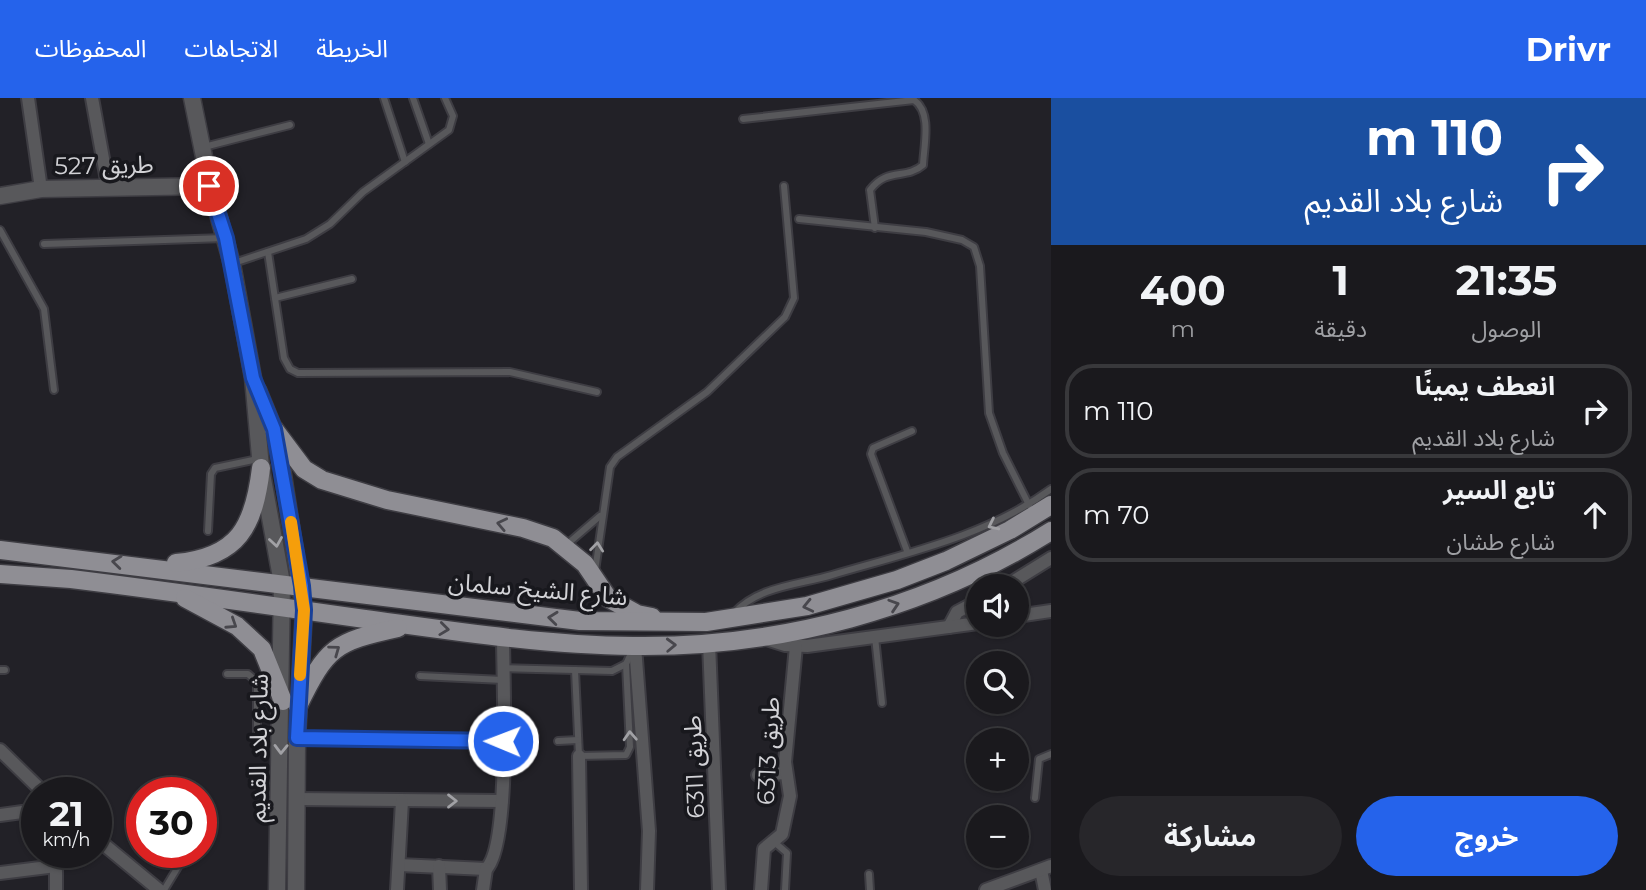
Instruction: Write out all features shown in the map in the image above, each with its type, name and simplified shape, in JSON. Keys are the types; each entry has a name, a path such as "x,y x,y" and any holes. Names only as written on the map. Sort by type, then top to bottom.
{"main road":[{"path":"274,429 304,469 323,480 387,500 523,528 554,538 584,564 608,598 619,606 637,614 679,623"},
{"path":"150,566 210,558 231,544 244,529 257,505 261,463"},
{"name":"شارع الشيخ سلمان","path":"0,550 150,566 554,618 621,624 679,623 726,620 807,606 897,580 989,541 1051,505"},
{"name":"شارع الشيخ سلمان","path":"0,574 71,579 503,637 635,646 709,643 763,638 845,620 901,603 957,582 1016,553 1051,531"},
{"path":"172,592 237,626 262,649 290,704 333,649 356,638 411,625"}],"street":[{"path":"29,98 41,188"},
{"path":"92,98 108,186"},
{"path":"192,98 209,186 232,264 253,378"},
{"name":"طريق 527","path":"0,196 41,188 209,186"},
{"name":"شارع بلاد القديم","path":"253,378 274,429 304,610 290,704 277,890"},
{"name":"شارع بلاد القديم","path":"253,378 261,463 282,583 290,704 297,738 296,890"},
{"path":"1025,574 1051,558"},
{"path":"949,627 957,612 966,607"},
{"path":"1029,614 1051,611"},
{"path":"763,638 796,646 966,624"},
{"path":"487,889 486,869 494,858 502,801 503,637"},
{"name":"طريق 6311","path":"709,643 719,890"},
{"path":"635,646 649,831 647,890"},
{"name":"طريق 6313","path":"761,890 763,852 771,840 783,831 788,807 790,792 785,773 796,646"},
{"path":"297,738 503,741"},
{"path":"0,750 28,777"},
{"path":"579,756 580,890"},
{"path":"758,775 785,773"},
{"path":"296,799 502,801"},
{"path":"397,890 402,801"},
{"path":"0,815 21,812"},
{"path":"112,851 162,890"},
{"path":"399,865 486,869"},
{"path":"439,866 440,890"},
{"path":"0,873 40,868"},
{"path":"56,868 56,890"},
{"path":"986,890 1046,868 1045,890"}],"lane":[{"path":"384,98 405,162"},
{"path":"413,98 429,144"},
{"path":"232,264 306,239 429,144 452,124 446,98"},
{"path":"743,120 886,101 914,100 922,105 925,114 923,164 916,171 886,175 870,190 875,228"},
{"path":"202,147 290,124"},
{"path":"594,579 600,516 610,467 617,457 707,392 785,317 790,308 794,298 784,186"},
{"path":"799,219 926,232 962,240 974,247 979,255 989,413 1003,453 1029,505"},
{"path":"0,230 44,309 54,390"},
{"path":"44,244 226,238"},
{"path":"268,252 284,358 290,369 298,373 510,372 597,392"},
{"path":"275,298 352,279"},
{"path":"907,551 871,454 873,448 912,431"},
{"path":"208,531 211,474 215,468 261,463"},
{"path":"726,620 756,594 830,576 983,530 1029,505 1051,489"},
{"path":"565,546 600,516"},
{"path":"875,635 882,703"},
{"path":"575,670 579,756 629,754 626,664 635,646"},
{"path":"419,676 612,671 626,664"},
{"path":"227,674 248,674 257,682 257,739"},
{"path":"503,741 525,740"},
{"path":"558,741 578,740"},
{"path":"1035,798 1039,758 1051,754"},
{"path":"771,840 787,853 785,890"},
{"path":"162,890 176,868"},
{"path":"869,874 870,890"}],"slow traffic":[{"path":"291,522 304,610 300,675"}],"route":[{"path":"209,186 232,264 253,378 274,429 302,586 304,610 297,738 503,741"}]}
